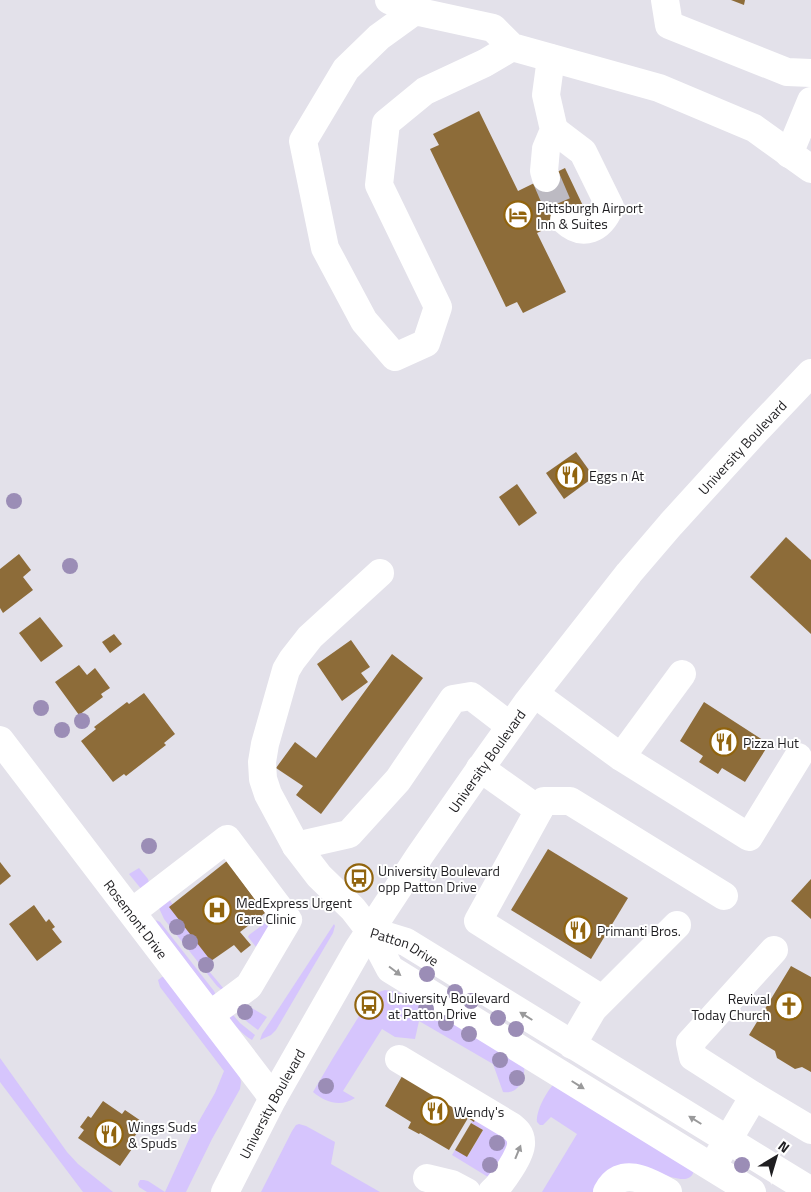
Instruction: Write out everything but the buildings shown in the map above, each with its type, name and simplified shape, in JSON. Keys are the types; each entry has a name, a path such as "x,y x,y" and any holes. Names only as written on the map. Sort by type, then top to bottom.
{"street":[{"path":"389,0 415,11 493,28 512,48 659,88 754,128 811,169"},
{"path":"664,0 669,25 787,72 811,73"},
{"path":"415,11 379,37 346,69 303,140 325,248 364,321 395,357 426,343 438,307 379,185 386,123 425,92 512,48"},
{"path":"546,178 544,172 546,149 554,130 546,95 551,58"},
{"path":"789,154 811,101"},
{"path":"554,130 583,152 610,207 606,216 595,228 581,230 571,226 564,220"},
{"name":"University Boulevard","path":"225,1192 330,996 370,931 447,815 510,726 629,573 671,524 811,373"},
{"path":"370,931 353,909 319,876 296,846 268,794 262,762 265,744 286,670 310,637 380,573"},
{"path":"621,757 682,674"},
{"path":"535,694 621,757 749,837 798,757"},
{"path":"296,846 349,834 398,780 453,699 471,696 510,726"},
{"name":"Rosemont Drive","path":"0,740 274,1098"},
{"path":"480,768 539,810"},
{"path":"602,999 478,921 544,801 570,800 724,896"},
{"path":"132,912 227,839 288,920 249,986 210,1015"},
{"path":"542,1063 593,1008 677,925"},
{"name":"Patton Drive","path":"370,931 406,942 811,1191"},
{"name":"Patton Drive","path":"370,931 390,969 752,1192"},
{"path":"774,950 690,1043 693,1057 811,1130"},
{"path":"399,1059 511,1126 520,1135 522,1147 520,1152 502,1182 492,1192"},
{"path":"712,1168 754,1096"},
{"path":"607,1192 610,1186 623,1177 631,1177 643,1180 668,1192"},
{"path":"427,1178 452,1184 467,1192"}],"shaded area":[{"path":"139,868 149,883 142,890 129,874"},
{"path":"169,899 211,961 208,970 224,989 224,992 217,986 164,919 159,908"},
{"path":"156,920 160,922 217,997 210,993 157,924"},
{"path":"265,923 269,927 256,947 248,937"},
{"path":"334,924 333,933 276,1030 271,1035 260,1040 262,1034"},
{"path":"165,977 240,1077 241,1082 240,1089 212,1139 186,1192 165,1192 191,1135 215,1093 224,1071 160,987 158,980"},
{"path":"385,990 397,992 420,1001 524,1066 524,1076 520,1085 513,1091 503,1092 493,1064 419,1021 415,1039 395,1037 382,1029 343,1091 355,1098 339,1103 328,1101 318,1096 313,1092 369,1000 376,993"},
{"path":"245,1004 267,1017 258,1030 245,1020 236,1007"},
{"path":"229,1012 255,1035 252,1040 233,1023 228,1016"},
{"path":"0,1058 67,1152 78,1164 113,1192 83,1192 0,1082"},
{"path":"554,1084 694,1169 692,1176 687,1179 680,1179 642,1169 600,1181 593,1192 542,1192 577,1134 551,1117 543,1125 537,1122 542,1102"},
{"path":"478,1113 514,1137 483,1192 479,1187 488,1177 452,1155 455,1150 468,1156 483,1130 471,1123"},
{"path":"299,1124 335,1142 331,1164 380,1192 261,1192 292,1131"},
{"path":"140,1180 148,1181 165,1192 147,1192 139,1187 138,1184"}],"tunnel":[{"path":"546,178 564,220"}],"place":[{"name":"Pittsburgh Airport Inn & Suites","path":"518,215"},
{"name":"Eggs n At","path":"570,475"},
{"name":"Pizza Hut","path":"724,742"},
{"name":"University Boulevard opp Patton Drive","path":"359,878"},
{"name":"MedExpress Urgent Care Clinic","path":"217,910"},
{"name":"Primanti Bros.","path":"578,930"},
{"name":"University Boulevard at Patton Drive","path":"369,1005"},
{"name":"Revival Today Church","path":"789,1006"},
{"name":"Wendy's","path":"435,1111"},
{"name":"Wings Suds & Spuds","path":"109,1134"}]}
